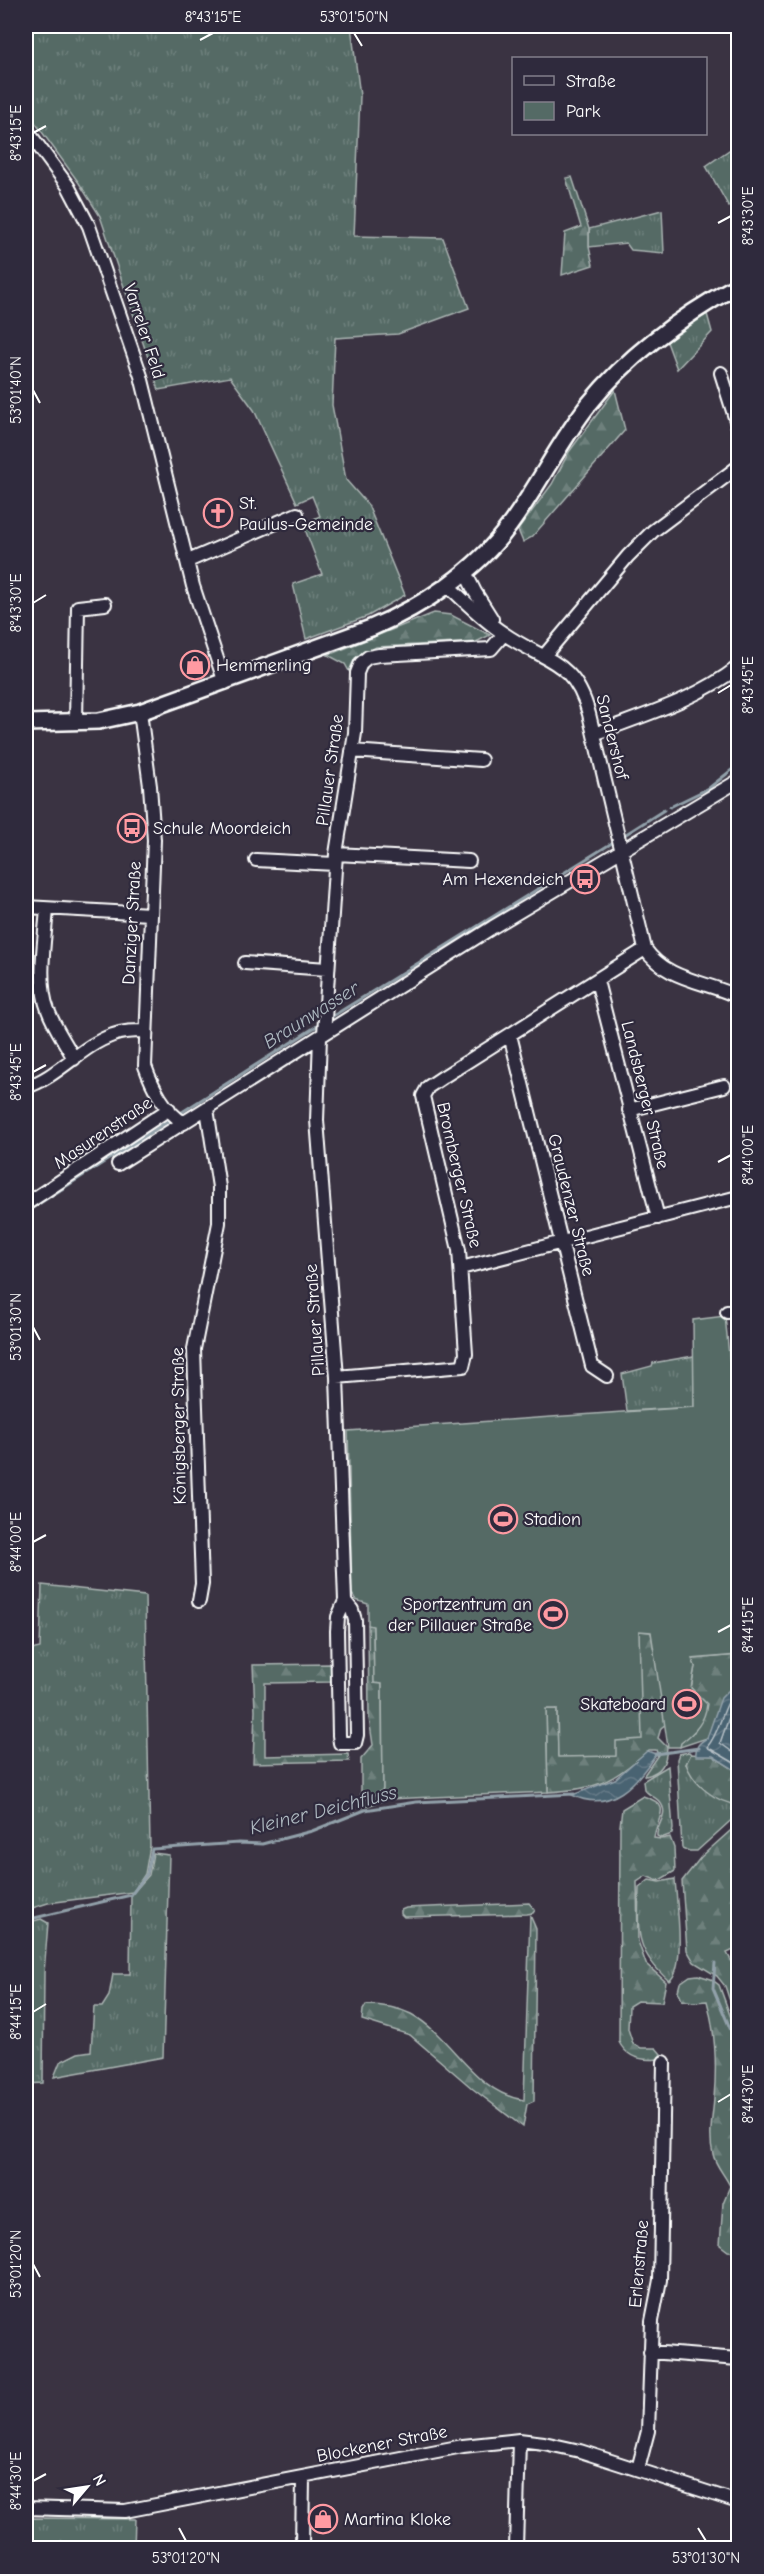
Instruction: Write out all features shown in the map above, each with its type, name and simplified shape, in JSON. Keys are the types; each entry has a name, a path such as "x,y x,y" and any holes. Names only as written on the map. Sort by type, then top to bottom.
{"main road":[{"path":"26,723 99,721 140,712 225,683 391,620 447,585 478,561 510,525 579,418 616,374 677,322 738,285"}],"street":[{"name":"Varreler Feld","path":"26,129 68,186 89,226 141,376 202,615 225,683"},
{"path":"721,372 738,427"},
{"path":"544,656 636,548 682,507 738,466"},
{"path":"188,561 297,514"},
{"name":"Sandershof","path":"465,572 485,609 504,634"},
{"name":"Sandershof","path":"447,585 504,634 560,664 578,683 594,734 645,949"},
{"path":"76,722 78,608 105,604"},
{"name":"Pillauer Straße","path":"345,1602 352,1610 355,1620 357,1735 355,1743 348,1744 340,1743 339,1735 337,1631 338,1617 345,1602 337,1377 317,1120 335,859 357,714 357,673 361,663 368,657 491,649 504,634"},
{"path":"594,734 694,696 713,686 738,667"},
{"name":"Danziger Straße","path":"140,712 153,815 145,1066 156,1091 181,1122"},
{"path":"352,752 481,760"},
{"path":"118,1164 181,1122 207,1109 323,1029 493,927 736,788"},
{"path":"256,860 469,861"},
{"path":"26,907 150,914"},
{"path":"47,909 44,954 45,1001 74,1059"},
{"path":"645,949 657,962 676,975 738,997"},
{"name":"Bromberger Straße","path":"337,1377 463,1366 466,1361 459,1250 423,1096 428,1087 645,949"},
{"path":"245,963 327,969"},
{"name":"Landsberger Straße","path":"597,981 658,1218"},
{"path":"26,1088 110,1036 145,1031"},
{"name":"Graudenzer Straße","path":"510,1035 592,1366 607,1376"},
{"path":"629,1110 724,1086"},
{"name":"Masurenstraße","path":"26,1204 169,1109"},
{"name":"Königsberger Straße","path":"199,1601 202,1584 194,1349 219,1223 220,1204 207,1109"},
{"path":"460,1269 738,1197"},
{"name":"Erlenstraße","path":"638,2469 648,2432 652,2321 660,2280 664,2062"},
{"path":"650,2352 738,2360"},
{"path":"516,2548 519,2440"},
{"name":"Blockener Straße","path":"26,2508 125,2511 303,2479 463,2446 519,2440 575,2450 738,2502"},
{"path":"302,2548 303,2479"}],"green space":[{"path":"26,26 351,26 360,96 354,236 443,238 469,308 398,334 335,338 332,405 346,480 368,505 405,595 368,616 306,639 293,584 322,574 303,524 320,516 312,496 297,503 254,410 230,377 159,390 100,216 26,110"},
{"path":"738,144 738,202 729,207 706,166"},
{"path":"572,177 589,229 589,247 593,265 562,275 565,233 581,227 566,178"},
{"path":"662,210 664,253 631,250 626,243 589,247 589,229"},
{"path":"707,314 712,332 677,369 667,342"},
{"path":"615,390 625,430 532,537 523,542 518,530 552,484 569,452"},
{"path":"434,613 451,615 490,635 476,642 376,647 355,658 349,671 345,664 328,655"},
{"name":"Sportzentrum an der Pillauer Straße","path":"725,1316 731,1374 738,1373 738,1655 692,1659 695,1666 691,1688 707,1704 698,1726 681,1743 680,1747 668,1747 651,1632 639,1631 642,1739 616,1741 616,1756 558,1757 557,1709 546,1709 548,1792 388,1799 361,1808 361,1802 383,1790 382,1684 374,1683 373,1626 368,1625 368,1604 356,1600 352,1594 348,1431 694,1407 693,1320"},
{"path":"694,1356 694,1407 627,1411 622,1374 652,1366 653,1363"},
{"path":"42,1585 145,1596 150,1846 145,1874 133,1892 48,1903 26,1910 26,1651 40,1648"},
{"path":"368,1625 373,1625 374,1683 382,1683 383,1790 361,1802 361,1759 373,1745 369,1718"},
{"path":"639,1631 651,1632 666,1724 661,1728 658,1738 667,1747 666,1758 662,1766 656,1772 644,1775 658,1755 656,1750 649,1750 614,1777 603,1782 580,1789 548,1792 546,1709 557,1709 558,1756 615,1756 615,1741"},
{"path":"738,1655 738,1681 723,1700 707,1738 680,1747 680,1743 695,1731 706,1704 691,1688 695,1666 691,1659"},
{"path":"331,1664 331,1682 265,1683 265,1756 348,1754 349,1761 253,1763 255,1710 253,1665"},
{"path":"689,1752 691,1754 686,1764 738,1805 738,1814 697,1851 682,1848 677,1759 679,1754"},
{"path":"691,1754 713,1756 738,1772 738,1805 714,1796 694,1779 686,1764"},
{"path":"668,1766 673,1829 672,1834 661,1838 657,1836 657,1831 664,1810 657,1799 644,1789 643,1781"},
{"path":"643,1796 653,1800 661,1808 654,1838 670,1837 674,1848 675,1871 658,1881 646,1876 637,1882 638,1941 646,1964 666,1982 662,2002 637,2001 629,2006 628,2029 633,2044 641,2048 656,2048 661,2054 658,2059 652,2060 631,2055 619,2042 620,1826 622,1809"},
{"path":"738,1824 738,1861 736,1862 738,1865 738,1948 727,1953 737,1971 737,2003 732,2007 725,1986 717,1976 694,1962 687,1950 682,1881 701,1857"},
{"path":"153,1853 169,1855 163,2057 54,2077 60,2062 78,2053 91,2051 94,2007 102,2007 109,1996 113,1974 130,1974 131,1895 149,1875"},
{"path":"675,1879 679,1949 678,1963 669,1981 649,1959 640,1939 639,1888 649,1880 659,1882"},
{"path":"529,1903 535,1910 527,1914 404,1917 401,1914 401,1910 406,1908"},
{"path":"530,1915 536,1929 534,2101 527,2104 523,2127 473,2089 410,2035 362,2020 366,2005 389,2007 411,2014 426,2024 477,2076 491,2087 524,2100"},
{"path":"41,1919 48,1923 44,1973 43,2083 26,2084 26,1923"},
{"path":"698,1975 711,1979 719,1985 738,2037 738,2252 728,2251 720,2245 723,2203 730,2186 714,2158 712,2147 715,2061 710,2013 707,2001 682,2000 678,1991 680,1983 690,1976"},
{"path":"26,2518 135,2519 134,2548 58,2548 57,2541 57,2548 26,2548"}],"water":[{"path":"738,1681 738,1772 713,1756 696,1756 696,1750 698,1745 707,1738 721,1698"},
{"path":"647,1751 656,1754 640,1775 622,1792 599,1801 586,1800 572,1795 615,1779"}],"waterway":[{"name":"Braunwasser","path":"670,807 709,788 738,765"},
{"name":"Braunwasser","path":"626,834 664,810"},
{"name":"Braunwasser","path":"328,1019 612,843"},
{"name":"Braunwasser","path":"179,1114 320,1024"},
{"name":"Braunwasser","path":"26,1212 173,1118"},
{"name":"Kleiner Deichfluss","path":"655,1754 699,1748"},
{"name":"Kleiner Deichfluss","path":"26,1920 131,1895 147,1874 152,1849 239,1843 262,1844 312,1831 365,1810 416,1802 574,1794"},
{"path":"715,1963 713,1988 738,2047"}],"place":[{"name":"St. Paulus-Gemeinde","path":"218,513"},
{"name":"Hemmerling","path":"195,665"},
{"name":"Schule Moordeich","path":"132,828"},
{"name":"Am Hexendeich","path":"585,879"},
{"name":"Stadion","path":"503,1519"},
{"name":"Sportzentrum an der Pillauer Straße","path":"553,1614"},
{"name":"Skateboard","path":"687,1704"},
{"name":"Martina Kloke","path":"323,2519"}]}
